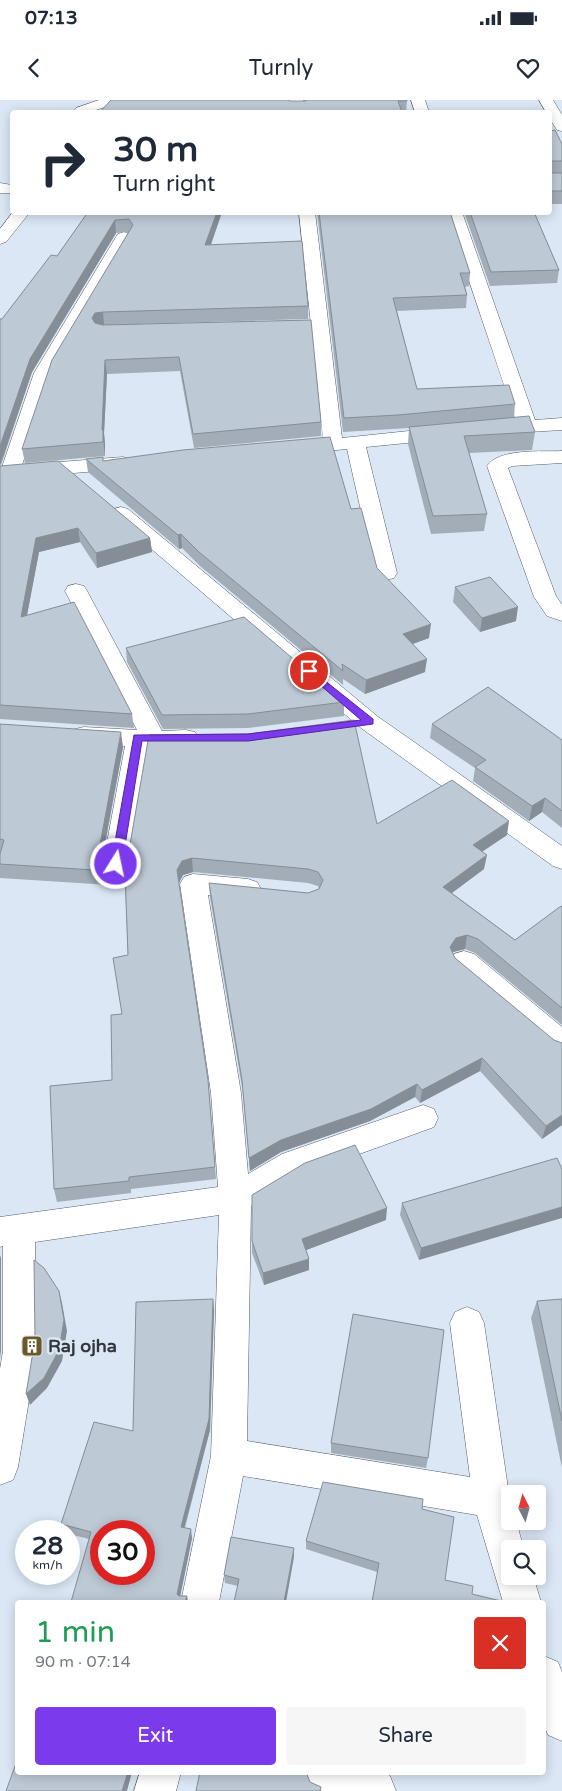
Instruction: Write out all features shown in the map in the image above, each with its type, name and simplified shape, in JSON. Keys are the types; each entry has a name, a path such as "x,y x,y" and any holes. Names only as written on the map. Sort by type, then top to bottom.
{"street":[{"path":"80,108 112,100"},
{"path":"552,110 562,127"},
{"path":"0,239 20,215"},
{"path":"307,215 312,326 333,444"},
{"path":"455,215 527,425"},
{"path":"124,237 43,373 5,473 146,461"},
{"path":"274,450 527,425 562,424"},
{"path":"355,442 386,573"},
{"path":"562,457 507,460 497,466 545,597 555,611 562,614"},
{"path":"67,468 370,722 562,859"},
{"path":"76,592 146,738 116,864"},
{"path":"342,725 370,722"},
{"path":"59,733 146,738 210,738"},
{"path":"200,1600 229,1456 235,1199 226,1093 193,884 270,891"},
{"path":"464,962 562,1044"},
{"path":"0,1467 20,1351 10,1230 235,1199 293,1164 423,1118"},
{"path":"467,1323 491,1499 503,1540"},
{"path":"229,1456 491,1499"},
{"path":"517,1585 521,1600"},
{"path":"546,1681 562,1721"},
{"path":"155,1791 160,1775"},
{"path":"334,1775 369,1786 375,1791"}],"building":[{"path":"111,100 407,100 398,101 401,110 102,110"},
{"path":"555,130 562,144 562,161 552,161 552,131"},
{"path":"552,173 562,173 562,191 552,191"},
{"path":"86,215 216,215 205,245 302,241 308,306 103,312 95,313 92,318 95,323 103,325 311,320 321,422 193,434 179,357 105,360 103,442 22,449 52,360 133,225 129,219 115,220 30,359 0,446 0,319 2,319 51,255 57,256"},
{"path":"319,215 451,215 470,273 460,273 467,295 393,298 417,389 509,385 515,404 344,418"},
{"path":"471,215 535,215 559,270 491,272"},
{"path":"529,416 535,432 464,436 487,514 433,516 409,427"},
{"path":"330,437 351,509 361,508 377,568 431,624 403,634 427,659 366,680 342,664 343,671 199,552 181,534 178,535 86,459 103,457 103,461 183,450"},
{"path":"58,461 150,538 96,553 78,528 36,538 21,617 74,602 132,714 0,705 0,466"},
{"path":"490,577 518,607 482,618 455,587"},
{"path":"244,617 344,702 248,714 162,715 126,648"},
{"path":"488,687 562,740 562,811 545,798 532,806 475,767 486,760 432,724"},
{"path":"354,720 377,824 452,780 509,821 473,845 487,855 443,887 515,940 562,907 562,1008 478,939 467,935 456,938 450,947 455,958 554,1040 562,1043 562,1115 546,1126 482,1058 422,1090 417,1084 371,1109 281,1140 249,1158 242,1080 209,883 308,893 319,889 323,880 318,872 308,869 192,858 182,861 177,870 208,1080 215,1167 129,1177 129,1181 54,1189 50,1086 112,1080 111,1015 122,1014 113,958 128,955 125,872 0,864 0,854 4,840 0,839 0,724 121,732 99,850 104,859 115,862 124,859 129,850 149,735 248,734"},
{"path":"355,1145 387,1208 302,1239 309,1259 263,1273 252,1241 252,1195 305,1163"},
{"path":"557,1158 562,1169 562,1207 421,1248 402,1203"},
{"path":"34,1260 44,1268 59,1291 64,1320 59,1350 44,1378 26,1394 35,1340"},
{"path":"213,1299 209,1419 181,1527 191,1529 177,1594 179,1596 187,1596 186,1600 72,1600 76,1585 80,1585 80,1570 90,1536 90,1585 155,1585 155,1520 90,1520 90,1532 80,1529 80,1520 62,1520 94,1422 133,1431 136,1302"},
{"path":"562,1299 562,1421 537,1301"},
{"path":"353,1314 444,1330 428,1458 331,1443"},
{"path":"323,1482 423,1499 422,1509 454,1517 445,1580 473,1586 472,1594 497,1600 372,1600 379,1563 306,1541"},
{"path":"231,1537 294,1548 284,1600 234,1600 239,1579 224,1575"},
{"path":"15,1766 15,1775 127,1775 122,1791 6,1791"},
{"path":"199,1775 307,1775 310,1782 321,1787 320,1791 196,1791"}],"place":[{"name":"Raj ojha","path":"32,1346"}],"route":[{"path":"116,864 138,738 248,738 370,722 309,671"}]}
